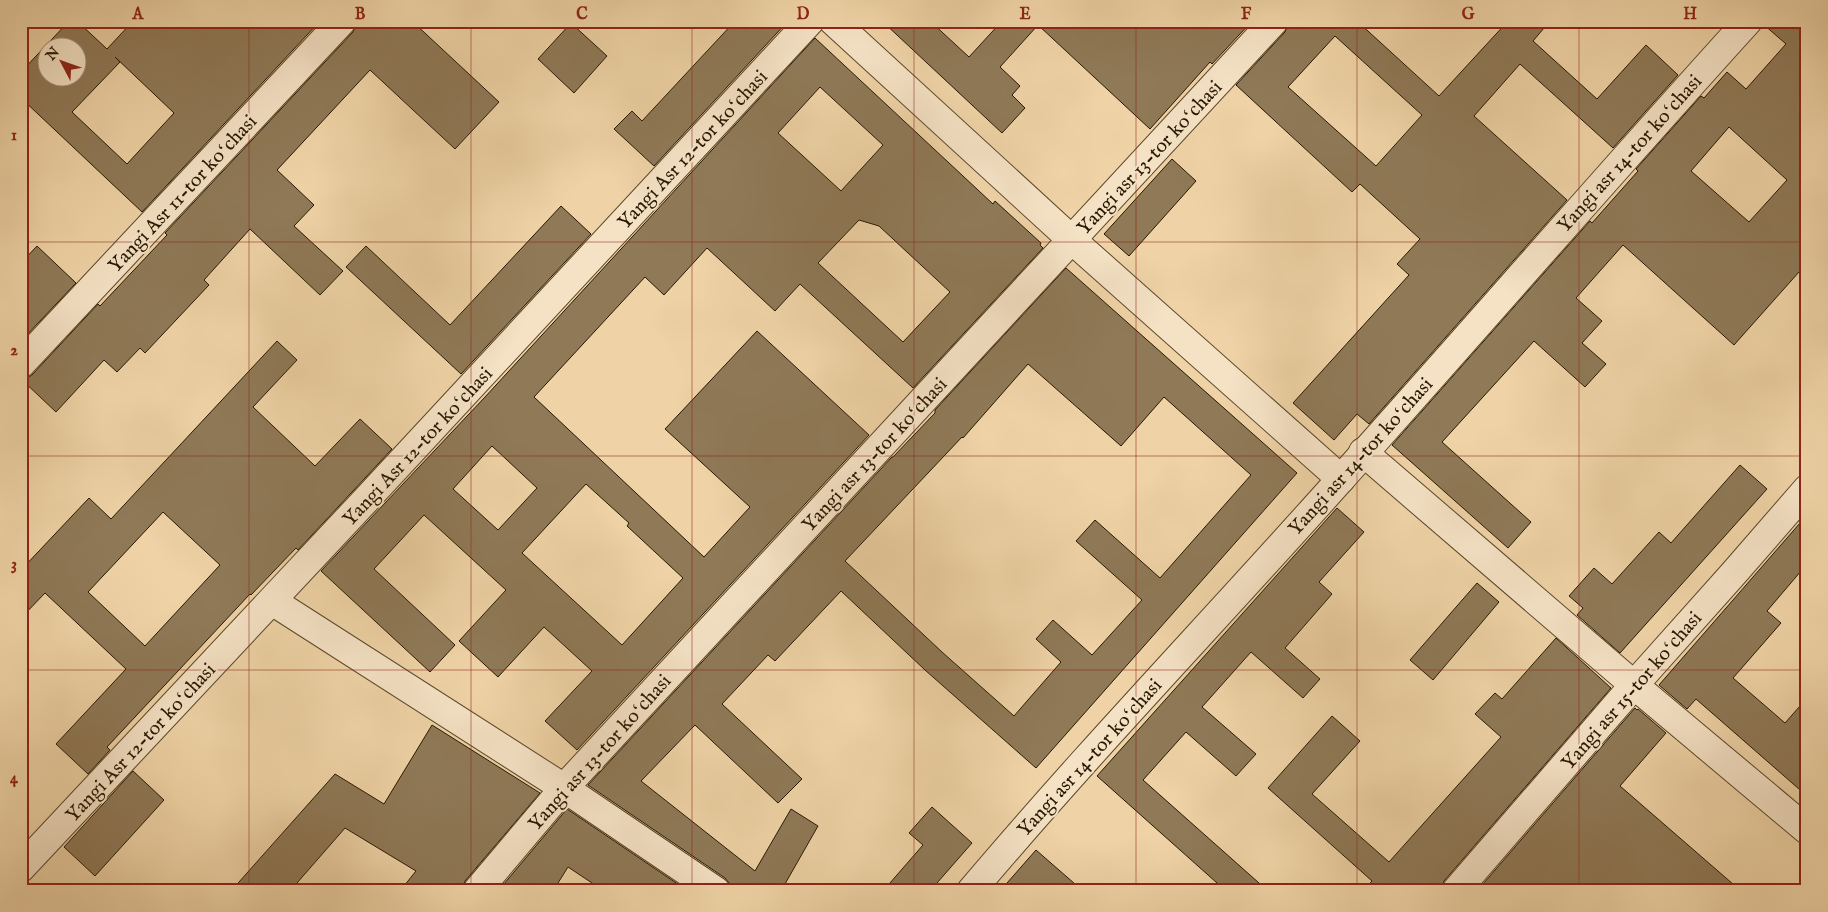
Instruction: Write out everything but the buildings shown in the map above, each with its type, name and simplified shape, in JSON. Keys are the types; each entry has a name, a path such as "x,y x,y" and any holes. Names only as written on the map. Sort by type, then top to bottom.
{"street":[{"name":"Yangi Asr 11-tor koʻchasi","path":"21,364 342,21"},
{"name":"Yangi Asr 12-tor koʻchasi","path":"21,868 272,601 810,21"},
{"path":"833,21 1072,240 1341,479"},
{"name":"Yangi asr 13-tor koʻchasi","path":"477,891 564,788 1274,21"},
{"name":"Yangi asr 14-tor koʻchasi","path":"971,891 1042,808 1341,479 1657,121 1748,21"},
{"path":"1364,452 1634,685 1807,830"},
{"name":"Yangi asr 15-tor koʻchasi","path":"1456,891 1807,489"},
{"path":"272,601 564,788 716,891"}]}
